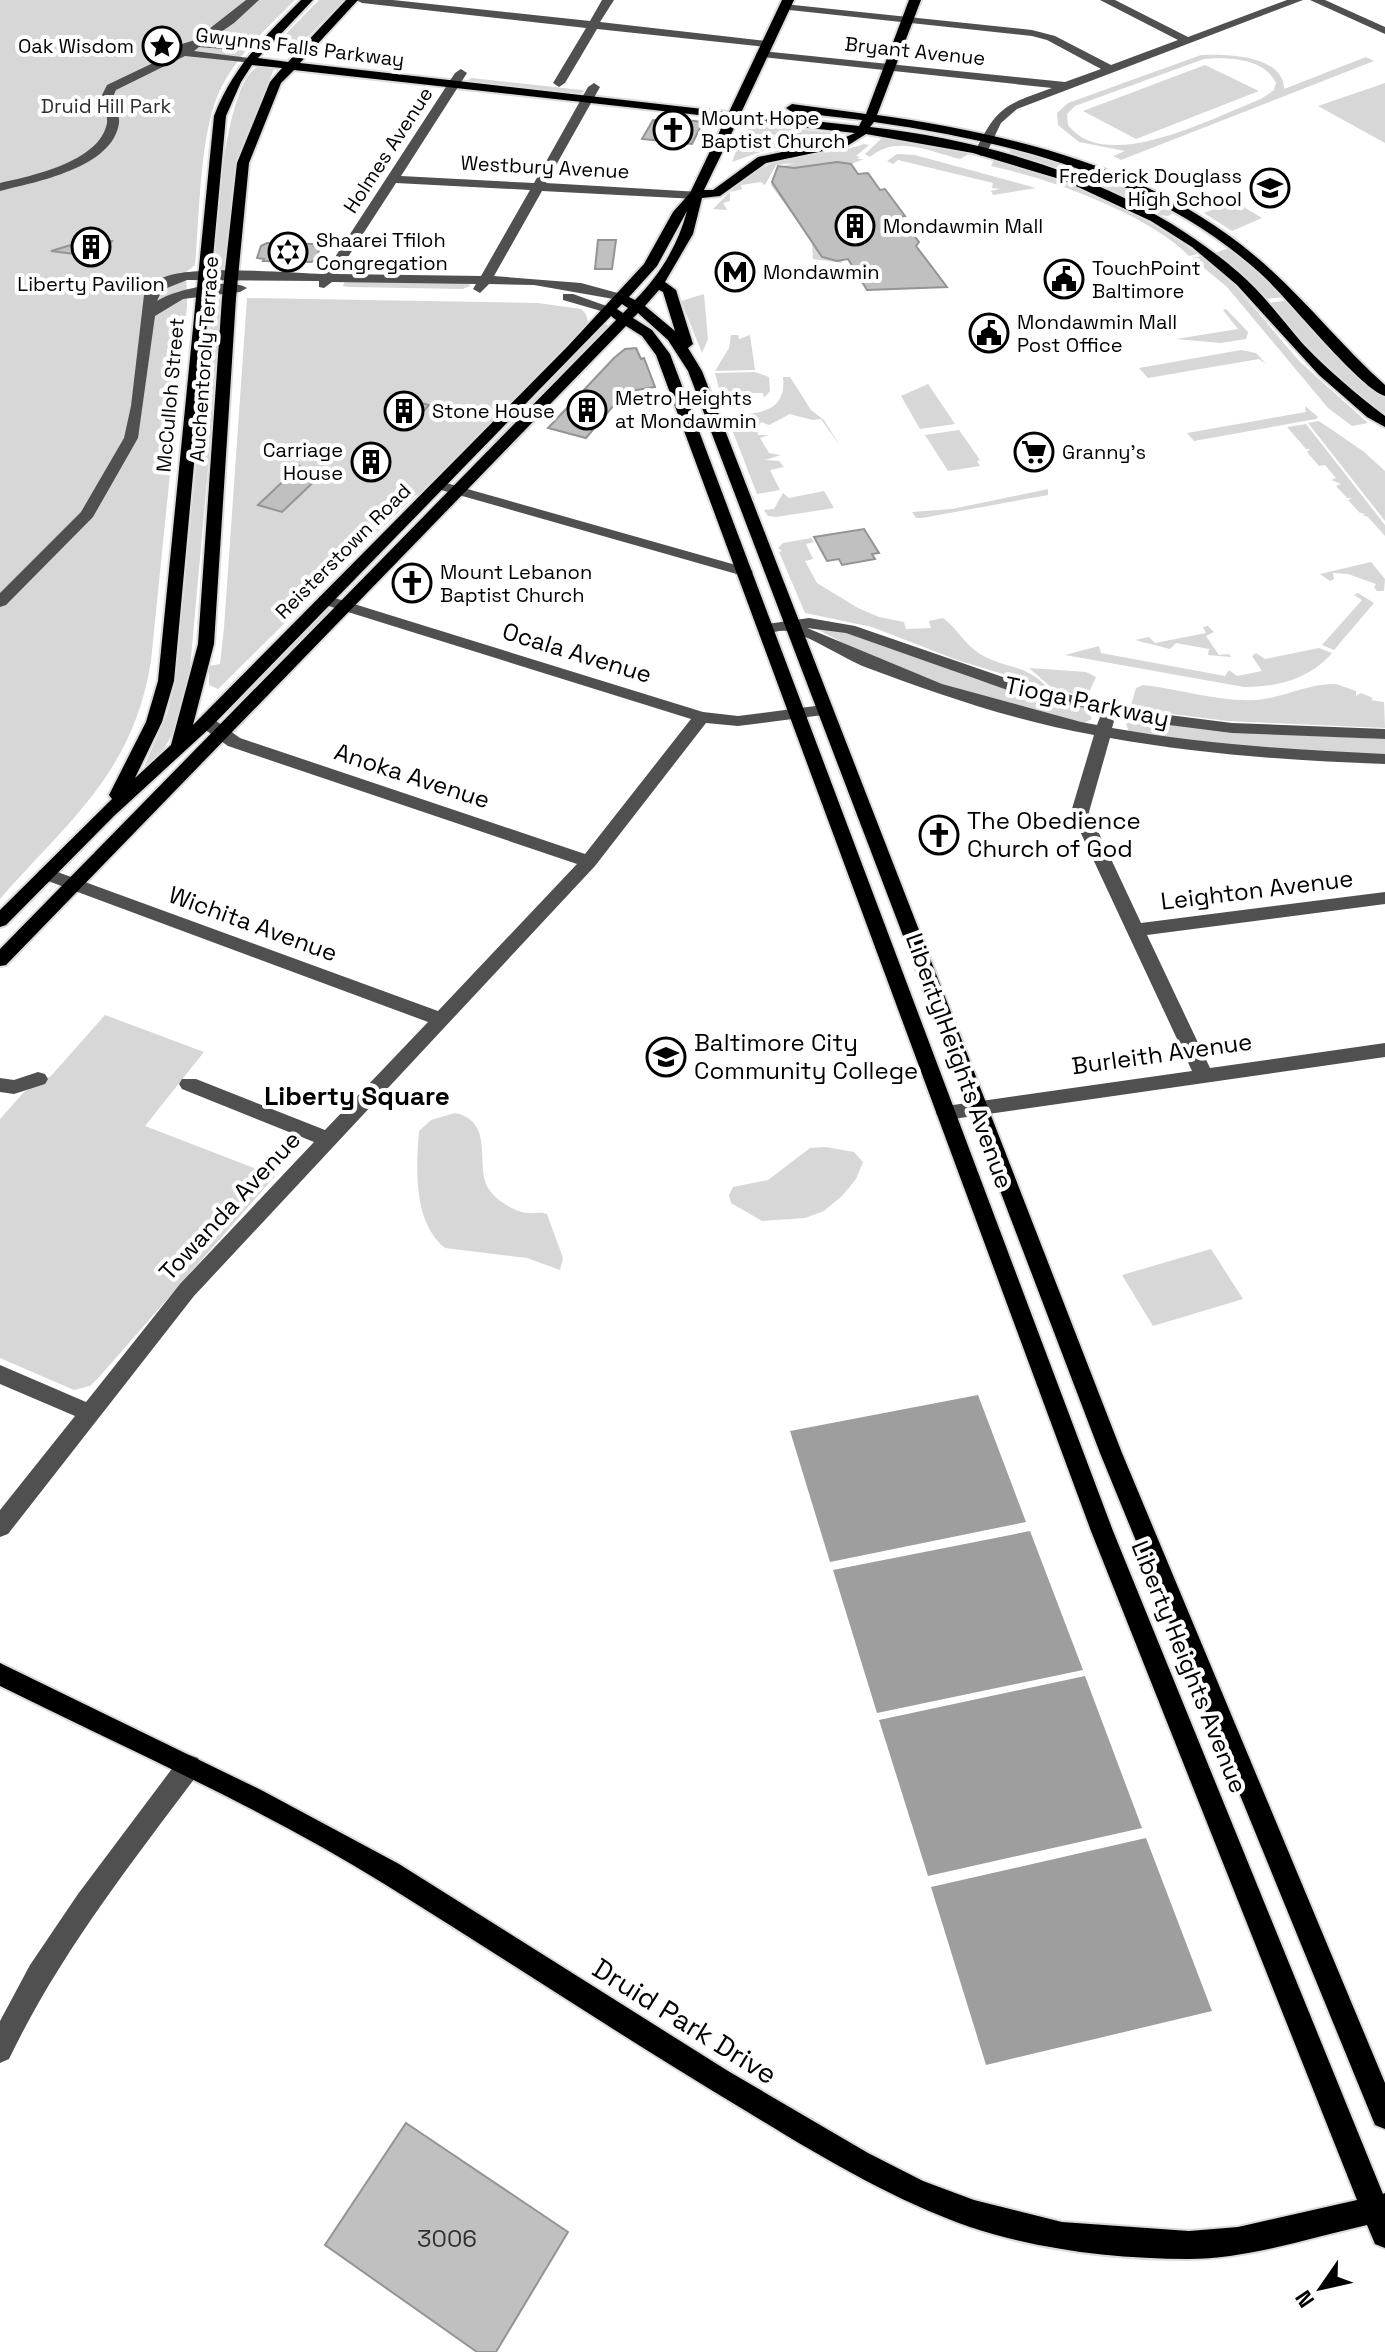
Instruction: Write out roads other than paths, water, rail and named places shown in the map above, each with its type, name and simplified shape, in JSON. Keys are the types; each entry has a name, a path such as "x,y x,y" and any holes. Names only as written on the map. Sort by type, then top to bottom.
{"main road":[{"name":"McCulloh Street","path":"108,812 144,745 166,681 220,116 230,89 253,55 307,0"},
{"name":"Auchentoroly Terrace","path":"174,752 189,715 206,644 231,282 243,163 272,90 289,66 352,0"},
{"path":"696,195 716,193 762,160 843,143 864,130 915,0"},
{"name":"Reisterstown Road","path":"0,960 658,283 676,256 694,212 696,195 786,4"},
{"name":"Gwynns Falls Parkway","path":"253,55 299,55 458,79 559,83 591,93"},
{"name":"Gwynns Falls Parkway","path":"253,55 289,66 458,79 736,109 871,116 989,137 1105,173 1160,199 1225,237 1266,270 1332,342 1385,392"},
{"name":"Gwynns Falls Parkway","path":"736,109 765,119 864,130 981,152 1088,185 1190,240 1237,277 1324,373 1385,423"},
{"path":"765,119 839,120 871,116"},
{"name":"Reisterstown Road","path":"0,921 108,812 206,722 573,349 650,266 679,212 696,195"},
{"path":"658,283 669,290 695,371"},
{"name":"Liberty Heights Avenue","path":"620,298 638,307 672,333 695,371 823,710 1129,1496 1385,2115"},
{"name":"Liberty Heights Avenue","path":"608,309 627,318 653,339 663,354 1102,1531 1382,2217"},
{"path":"133,823 174,752"},
{"name":"Druid Park Drive","path":"0,1674 189,1766 390,1873 596,2005 858,2163 916,2192 974,2214 1062,2236 1200,2245 1382,2217"}],"street":[{"path":"0,187 55,172 90,155 112,129 114,121 106,99 111,88 183,53 253,0"},
{"name":"Bryant Avenue","path":"362,0 594,25 889,66 1065,85"},
{"path":"559,83 608,0"},
{"path":"1106,0 1186,40"},
{"path":"981,152 996,121 1006,110 1065,85 1297,0"},
{"path":"1316,0 1385,31"},
{"path":"786,4 1040,35 1109,69"},
{"name":"Gwynns Falls Parkway","path":"198,43 253,55"},
{"name":"Gwynns Falls Parkway","path":"183,53 253,55"},
{"name":"Holmes Avenue","path":"324,283 458,79"},
{"path":"483,286 591,93"},
{"name":"Westbury Avenue","path":"393,179 696,195"},
{"name":"Liberty Heights Avenue","path":"0,602 75,530 125,451 135,424 148,316 166,299 202,284 231,282 483,286 567,284 620,298"},
{"name":"Liberty Heights Avenue","path":"483,286 556,296 608,309"},
{"path":"439,485 745,572"},
{"name":"Ocala Avenue","path":"325,600 702,717 738,721 823,710"},
{"name":"Tioga Parkway","path":"767,629 793,628 809,623 849,629 993,680 1109,710 1232,728 1385,734"},
{"name":"Tioga Parkway","path":"793,628 892,671 967,699 1102,732 1150,742 1234,752 1385,759"},
{"path":"1109,710 1080,812 1203,1074"},
{"name":"Towanda Avenue","path":"0,1527 187,1290 589,862 702,717"},
{"name":"Anoka Avenue","path":"206,722 234,742 589,862"},
{"name":"Wichita Avenue","path":"46,874 443,1020"},
{"name":"Leighton Avenue","path":"1135,930 1385,898"},
{"name":"Burleith Avenue","path":"946,1113 1385,1050"},
{"path":"0,1085 14,1087 38,1079"},
{"path":"189,1084 328,1139"},
{"path":"0,1374 90,1413"},
{"path":"0,2050 32,1987 71,1926 189,1766"}],"place":[{"name":"Oak Wisdom","path":"162,46"},
{"name":"Mount Hope Baptist Church","path":"673,130"},
{"name":"Frederick Douglass High School","path":"1270,188"},
{"name":"Mondawmin Mall","path":"855,226"},
{"name":"Liberty Pavilion","path":"91,247"},
{"name":"Shaarei Tfiloh Congregation","path":"288,252"},
{"name":"Mondawmin","path":"735,272"},
{"name":"TouchPoint Baltimore","path":"1064,279"},
{"name":"Mondawmin Mall Post Office","path":"989,333"},
{"name":"Metro Heights at Mondawmin","path":"587,410"},
{"name":"Stone House","path":"404,411"},
{"name":"Granny's","path":"1034,452"},
{"name":"Carriage House","path":"371,462"},
{"name":"Mount Lebanon Baptist Church","path":"412,583"},
{"name":"The Obedience Church of God","path":"939,835"},
{"name":"Baltimore City Community College","path":"666,1057"}],"district":[{"name":"Liberty Square","path":"357,1096"}],"park label":[{"name":"Druid Hill Park","path":"106,106"}]}
